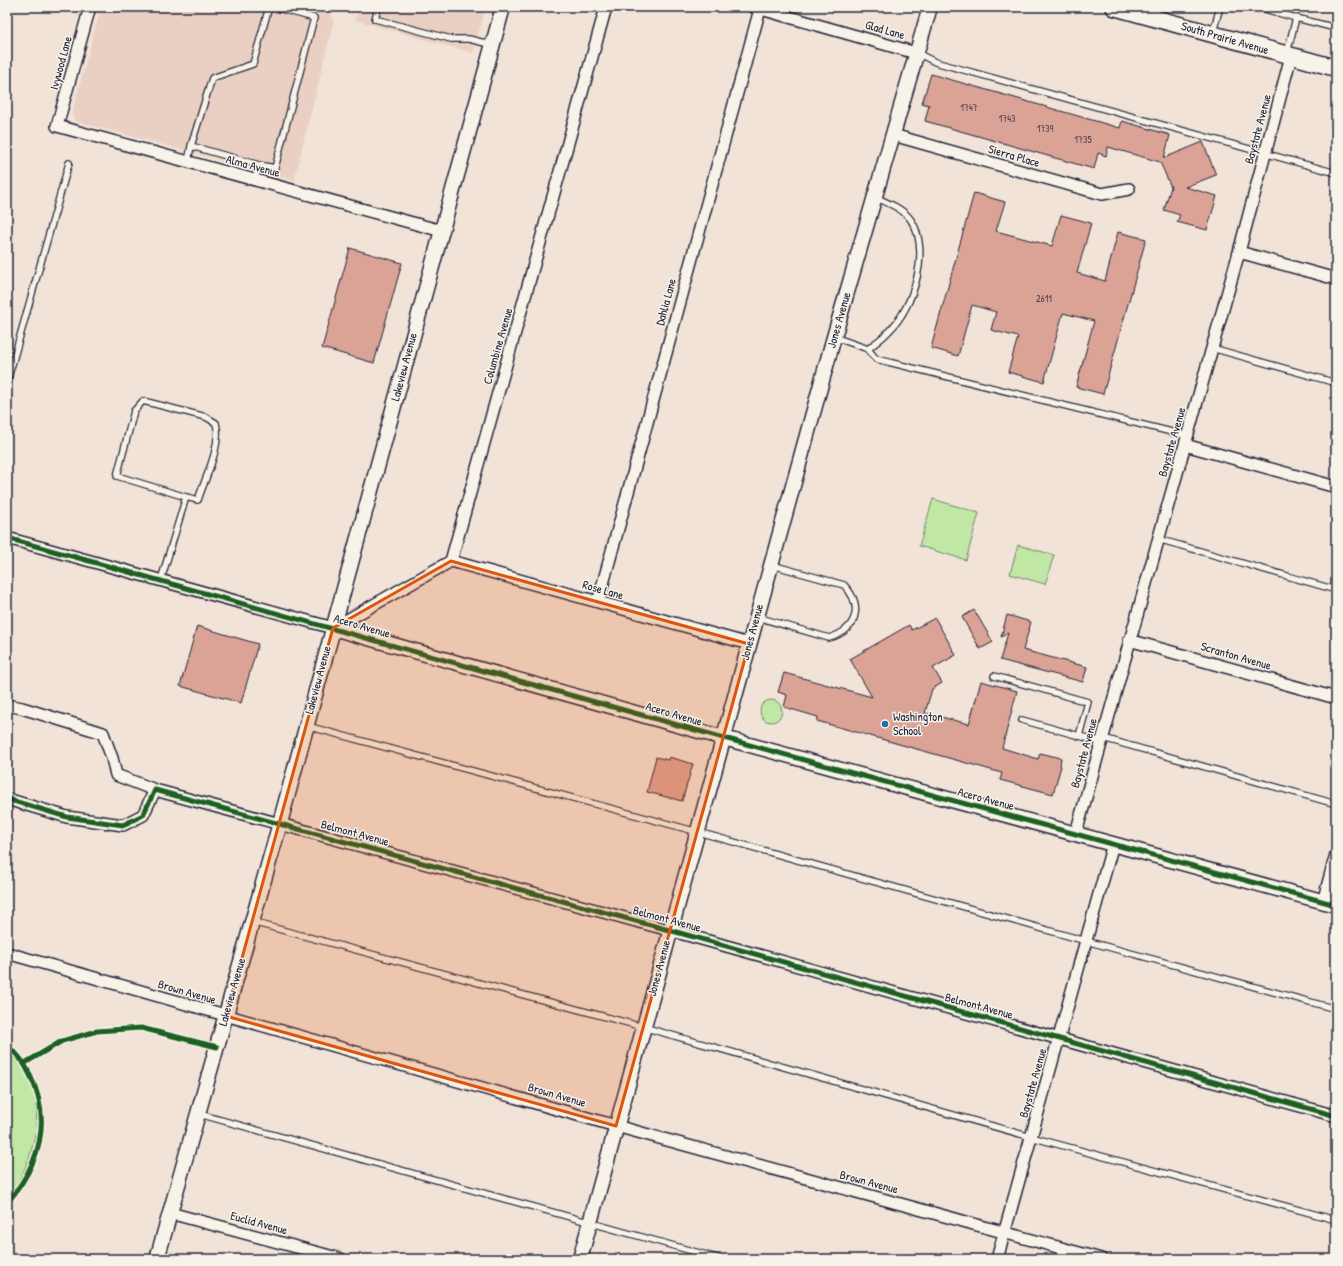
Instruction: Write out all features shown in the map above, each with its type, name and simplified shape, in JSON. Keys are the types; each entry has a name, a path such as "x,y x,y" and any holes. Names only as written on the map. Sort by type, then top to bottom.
{"main road":[{"name":"South Prairie Avenue","path":"1114,7 1336,68"}],"street":[{"name":"Ivywood Lane","path":"57,126 90,7"},
{"name":"Lakeview Avenue","path":"157,1259 280,823 503,7"},
{"name":"Columbine Avenue","path":"451,561 606,7"},
{"name":"Jones Avenue","path":"580,1259 669,930 698,832 834,337 930,7"},
{"name":"Glad Lane","path":"757,8 916,53"},
{"name":"Dahlia Lane","path":"598,602 757,8"},
{"name":"Baystate Avenue","path":"1076,833 1239,252 1289,56"},
{"name":"Alma Avenue","path":"57,126 442,231"},
{"name":"Sierra Place","path":"893,135 1102,194 1129,188"},
{"path":"1239,252 1336,279"},
{"path":"1186,441 1336,487"},
{"name":"Acero Avenue","path":"7,538 724,738 1330,903"},
{"name":"Rose Lane","path":"451,561 749,644"},
{"path":"333,628 451,561"},
{"name":"Scranton Avenue","path":"1129,640 1336,698"},
{"name":"Belmont Avenue","path":"7,705 22,708 103,734 112,758 116,775 155,790 669,930 1336,1116"},
{"path":"7,799 67,817 123,825 142,815 155,790"},
{"name":"Baystate Avenue","path":"997,1259 1113,844"},
{"path":"1330,903 1336,854"},
{"name":"Brown Avenue","path":"7,953 616,1126 1101,1259"},
{"name":"Euclid Avenue","path":"170,1213 341,1259"}],"lane":[{"path":"188,162 191,146 212,78 253,64 269,7"},
{"path":"191,146 275,168 314,18 274,7"},
{"path":"378,7 375,19 451,39 469,39 493,45"},
{"path":"1212,35 1220,7"},
{"path":"1258,7 1336,28"},
{"path":"1289,56 1296,18"},
{"path":"916,53 935,62 1336,173"},
{"path":"7,382 69,163"},
{"path":"256,181 259,164"},
{"path":"868,349 890,331 906,309 921,263 919,242 911,220 902,211 875,197"},
{"path":"834,337 868,349 876,359 1186,441"},
{"path":"1212,348 1336,382"},
{"path":"143,401 206,417 216,423 218,431 217,443 198,500 186,497 117,476 134,411 143,401"},
{"path":"161,580 186,497"},
{"path":"1158,539 1336,590"},
{"path":"757,617 829,638 847,630 853,621 856,612 855,602 851,592 844,585 771,564"},
{"path":"994,676 1088,702 1079,736"},
{"path":"1022,720 1336,804"},
{"path":"306,726 698,832 1086,942 1336,1009"},
{"path":"252,922 643,1027 1031,1137 1336,1220"},
{"path":"198,1114 589,1224 720,1259"}],"highlighted area":[{"path":"451,561 749,644 616,1126 226,1016 333,628"}],"shaded area":[{"path":"101,7 326,7 326,10 334,20 294,180 75,121 72,113"},
{"path":"359,7 486,7 473,53 355,20"}],"green space":[{"path":"933,499 979,513 966,560 919,546"},
{"path":"1018,545 1054,555 1045,584 1010,574"},
{"path":"771,700 779,703 782,711 779,719 771,722 763,719 760,711 763,703"},
{"path":"7,1052 22,1066 31,1083 36,1103 36,1123 33,1144 27,1164 18,1182 7,1198"}],"building":[{"path":"931,74 1120,128 1122,121 1170,135 1164,158 1203,142 1216,175 1185,187 1217,196 1207,230 1177,222 1180,215 1164,210 1171,187 1160,162 1108,147 1106,156 1098,153 1094,169 925,121 929,105 922,103"},
{"path":"974,193 1005,202 996,231 1052,246 1061,215 1091,223 1077,273 1105,281 1118,232 1146,239 1103,394 1076,387 1094,321 1063,313 1044,382 1008,372 1018,337 991,330 996,312 972,305 958,356 931,348"},
{"path":"350,248 402,263 374,363 322,348"},
{"path":"974,610 993,642 980,649 962,617"},
{"path":"1007,615 1031,622 1023,650 1087,667 1083,682 1000,660 1008,633 1001,637"},
{"path":"935,618 956,655 933,668 942,683 932,689 925,713 969,724 981,681 1017,691 1002,748 1038,759 1040,753 1061,758 1061,766 1053,794 1000,780 1002,773 817,721 818,717 784,707 787,695 778,692 784,673 872,697 850,659 909,625 912,630"},
{"path":"197,626 258,644 241,703 180,686"},
{"path":"656,757 668,760 669,757 693,764 682,801 647,792"}],"cycle path":[{"path":"7,538 724,738 1336,905"},
{"path":"7,799 67,817 123,825 143,815 155,790 669,930 1336,1116"},
{"path":"25,1063 62,1041 97,1031 141,1028 217,1047"},
{"path":"7,1047 15,1052 26,1067 37,1092 41,1109 39,1142 34,1158 27,1174 7,1203"}],"place":[{"name":"Washington School","path":"885,724"}]}
